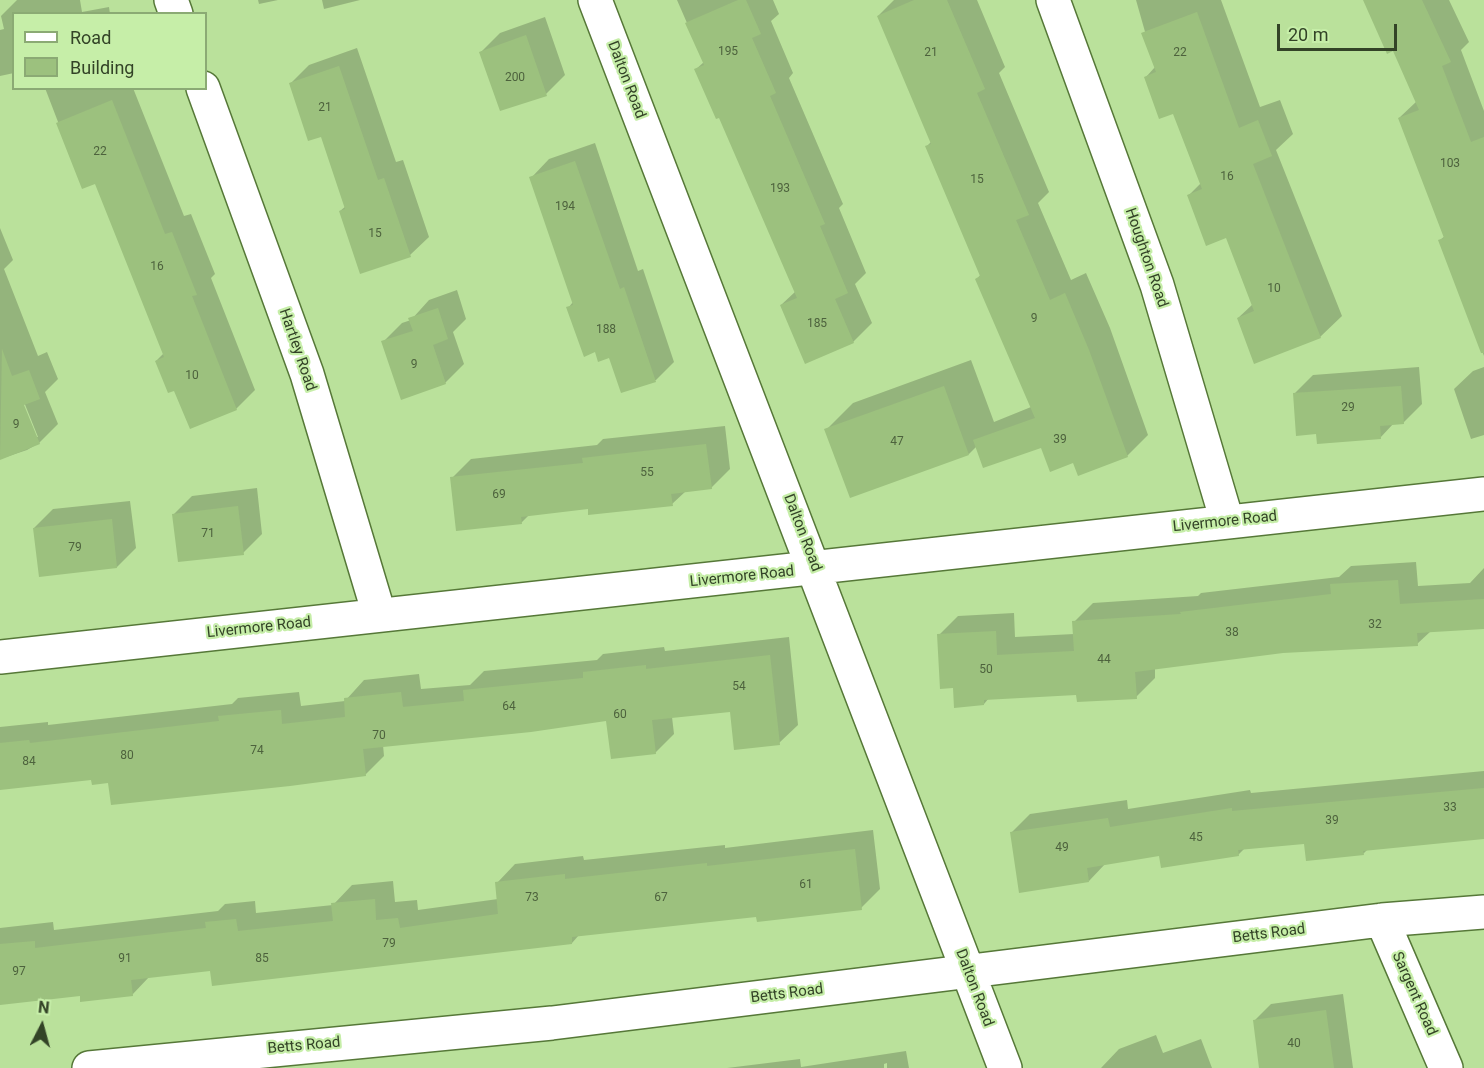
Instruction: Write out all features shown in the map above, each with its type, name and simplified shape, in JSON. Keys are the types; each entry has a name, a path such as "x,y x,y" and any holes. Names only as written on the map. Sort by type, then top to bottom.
{"street":[{"name":"Dalton Road","path":"595,0 1005,1068"},
{"name":"Houghton Road","path":"1053,0 1157,285 1227,521"},
{"name":"Hartley Road","path":"204,90 307,374 379,614"},
{"name":"Livermore Road","path":"0,657 1484,494"},
{"name":"Betts Road","path":"89,1068 150,1065 552,1023 1382,920 1484,912"},
{"name":"Sargent Road","path":"1382,920 1446,1068"}],"building":[{"path":"738,0 746,0 761,34 752,38 776,93 770,96 825,224 820,226 848,293 835,299 854,343 805,364 780,305 797,298 719,118 716,119 694,69 704,65 685,23"},
{"path":"914,0 947,0 985,89 977,93 1029,215 1016,220 1050,300 1065,293 1089,350 1128,457 1078,476 1073,463 1050,472 1041,448 983,468 973,440 1035,418 975,279 980,276 925,146 931,144 877,16"},
{"path":"1363,0 1422,0 1451,62 1442,66 1471,142 1484,137 1484,353 1481,353 1438,240 1444,238 1398,118 1419,110 1393,51 1387,54"},
{"path":"1197,12 1239,128 1258,120 1272,156 1253,164 1321,338 1254,364 1237,318 1254,311 1226,238 1206,246 1187,195 1202,189 1173,114 1159,119 1144,77 1156,72 1141,33"},
{"path":"526,35 547,96 500,111 479,52"},
{"path":"339,66 378,180 384,178 411,257 360,274 339,211 345,209 321,137 308,141 289,83"},
{"path":"112,100 165,234 172,232 197,295 192,296 237,410 190,429 174,391 168,393 155,361 164,357 95,184 82,189 56,123"},
{"path":"575,161 620,289 624,287 656,382 621,393 609,358 598,362 595,352 584,357 566,307 573,305 529,177"},
{"path":"438,308 448,339 433,345 446,384 401,400 381,341 413,331 408,318"},
{"path":"2,349 12,376 29,370 40,399 24,405 40,444 0,460"},
{"path":"944,386 969,455 850,498 824,429"},
{"path":"1401,386 1404,424 1380,426 1381,439 1317,444 1316,434 1296,436 1293,393"},
{"path":"706,444 712,489 671,494 673,506 588,515 588,509 521,517 522,524 456,531 450,477 583,463 582,458"},
{"path":"238,506 244,555 178,562 172,514"},
{"path":"112,519 117,568 39,577 33,528"},
{"path":"1398,580 1400,604 1484,599 1484,629 1417,633 1418,646 1283,653 1135,672 1137,699 1077,702 1076,695 984,700 984,705 954,708 953,688 940,689 937,634 996,631 997,655 1074,651 1072,621 1181,614 1180,612 1331,594 1330,584"},
{"path":"770,655 780,745 734,750 730,712 652,720 656,754 611,759 606,721 531,732 363,749 366,776 290,786 111,805 108,783 92,785 91,780 0,790 0,743 29,740 30,743 219,721 218,716 281,710 282,724 345,717 344,698 401,692 403,707 464,701 463,690 583,678 583,672 646,665 646,669"},
{"path":"1484,788 1484,839 1363,851 1364,855 1306,861 1304,844 1238,850 1239,856 1161,868 1159,856 1087,868 1089,882 1019,893 1010,832 1108,818 1110,827 1232,808 1232,811"},
{"path":"855,849 862,910 757,922 756,917 572,937 572,944 212,986 210,971 131,980 133,996 80,1002 80,996 0,1005 0,944 35,941 35,948 206,928 205,922 236,919 238,931 333,921 331,903 375,899 376,920 398,918 400,928 498,914 495,882 565,874 565,879 707,863 707,866"},
{"path":"1326,1010 1334,1068 1259,1068 1253,1020"}]}
